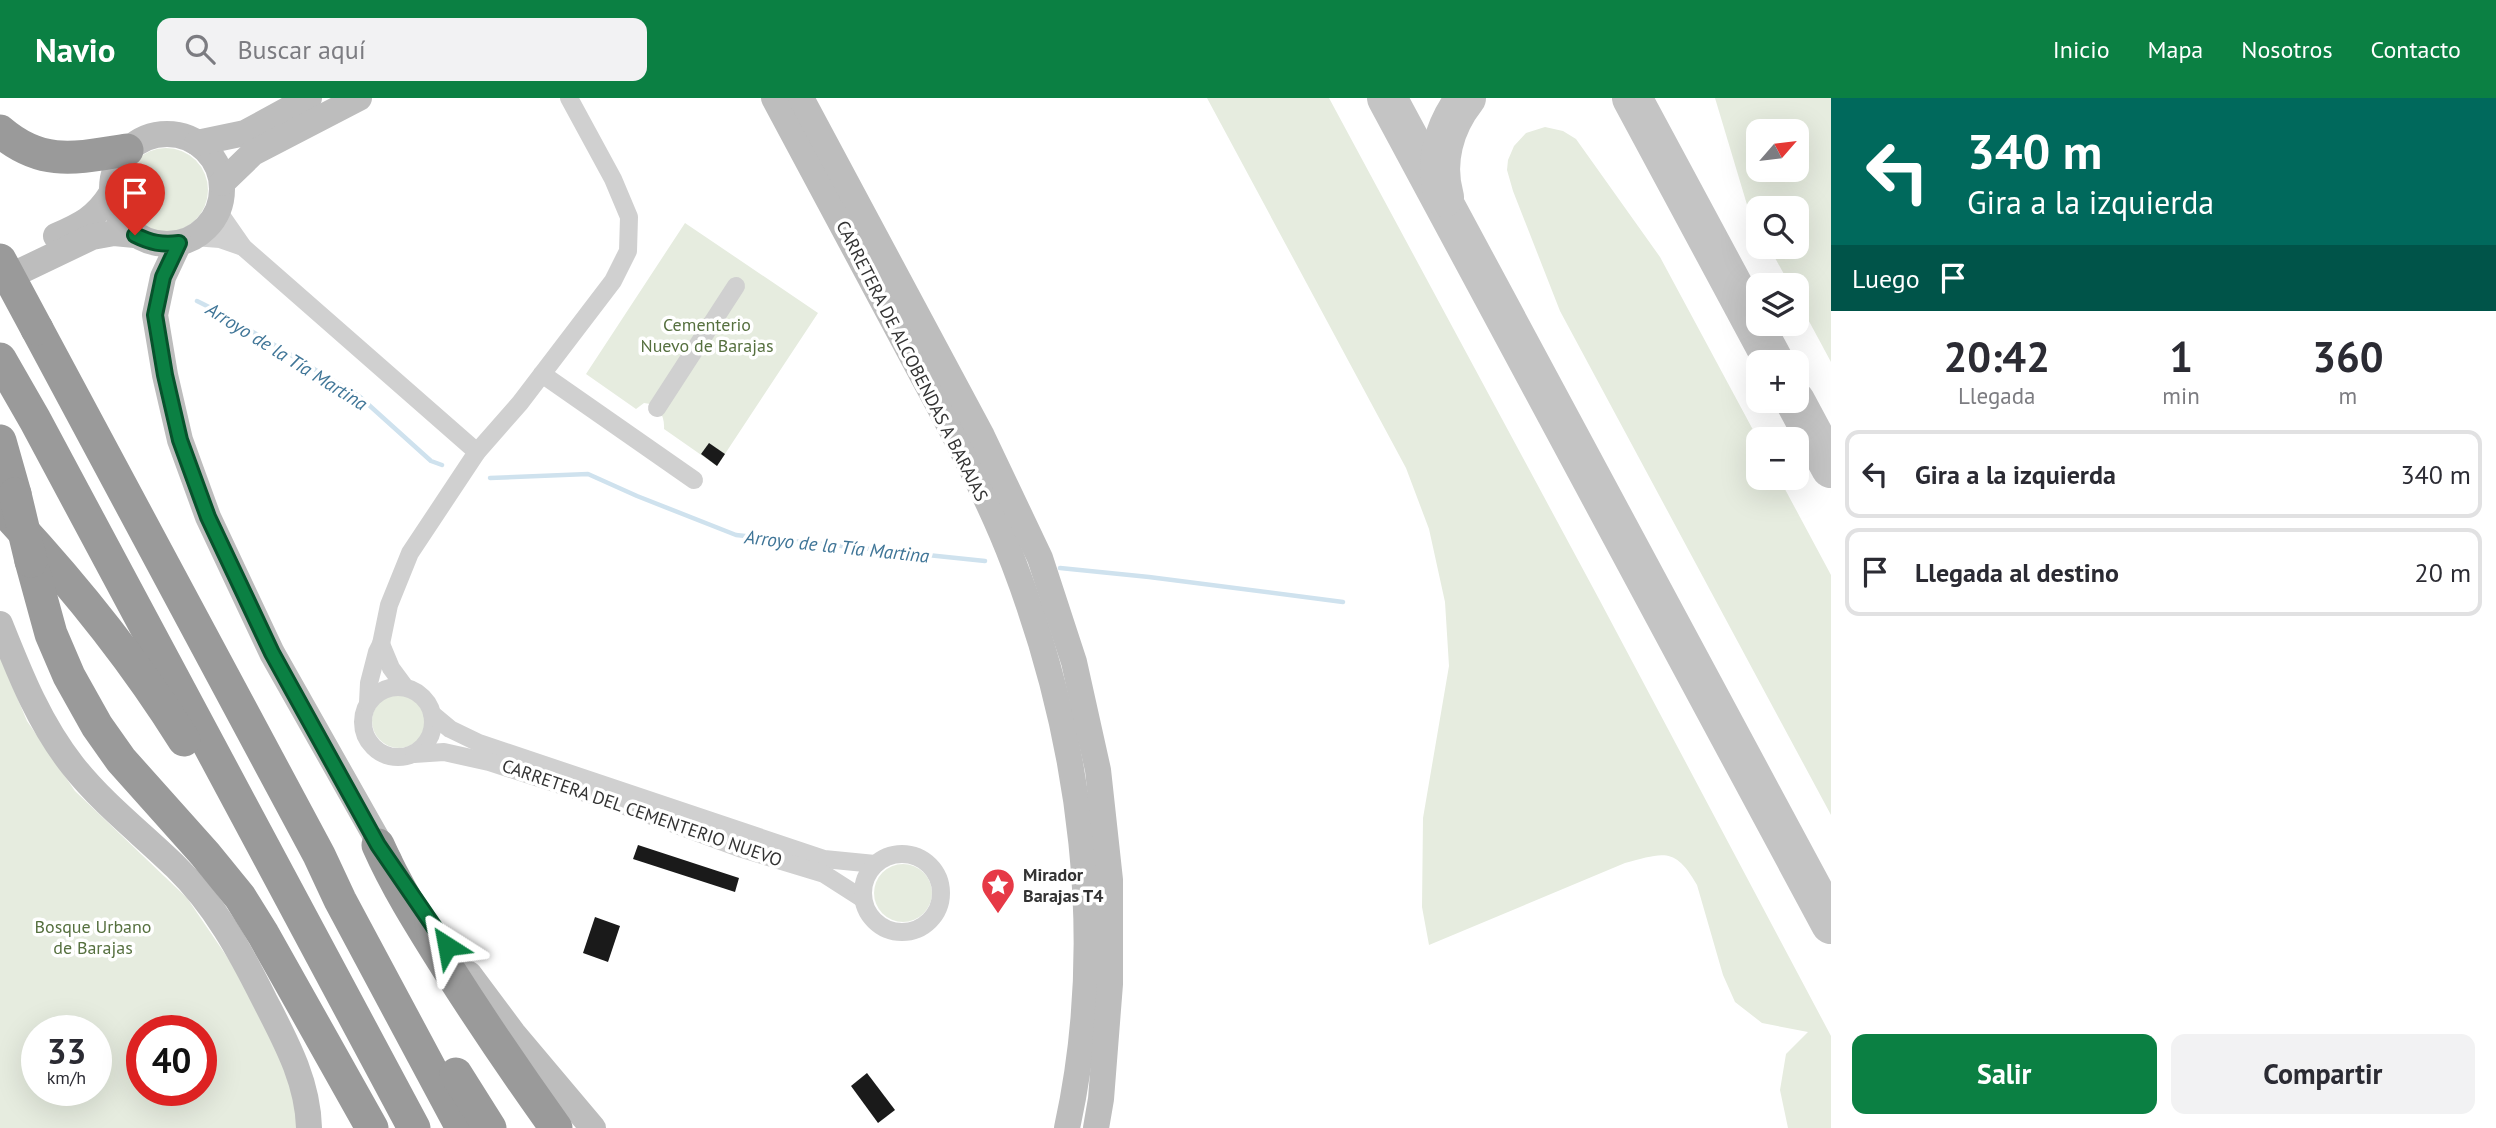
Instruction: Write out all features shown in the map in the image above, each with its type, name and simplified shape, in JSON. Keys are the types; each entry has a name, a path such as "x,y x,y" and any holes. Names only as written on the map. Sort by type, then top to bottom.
{"highway":[{"path":"0,131 31,152 53,158 73,159 127,150"},
{"path":"0,261 319,855 340,900 462,1128"},
{"path":"0,359 414,1128"},
{"path":"0,441 7,500 31,561 51,634 69,676 97,726 121,760 205,854 240,898 372,1128"},
{"path":"7,500 125,652 215,792 300,943 335,983"},
{"path":"378,845 394,881 442,960 496,1044 556,1128"},
{"path":"319,855 350,896 418,1013 490,1128"}],"street":[{"path":"197,143 245,133 309,98"},
{"path":"222,183 253,153 359,98"},
{"path":"368,704 369,683 389,606 410,553 477,452 542,374 613,281 628,251 629,217 613,179 569,98"},
{"name":"CARRETERA DE ALCOBENDAS A BARAJAS","path":"774,98 962,449 1014,563 1050,668 1074,775 1085,884 1087,987 1067,1128"},
{"name":"CARRETERA DE ALCOBENDAS A BARAJAS","path":"801,98 982,436 1040,558 1074,662 1098,770 1110,880 1110,984 1101,1099 1096,1128"},
{"path":"135,235 123,224 115,210 111,194 117,163 127,150 143,138 161,134 180,135 197,143 214,160 222,183 222,197 218,211 204,230 187,240 163,277 155,315 180,440 208,517 272,653 378,845 455,957 513,1033 593,1128"},
{"path":"0,261 82,224 101,210 111,194"},
{"path":"218,211 243,247 477,452"},
{"path":"0,281 92,237 114,233 135,235 156,243 220,239 243,247"},
{"path":"657,408 736,286"},
{"path":"542,374 694,480"},
{"path":"0,624 27,692 52,737 73,766 125,822 176,867 212,908 236,943 287,1043 306,1095 309,1128"},
{"path":"381,644 391,668 405,688 422,697 432,714 433,726 424,747 401,758 391,757 371,746 362,725 363,714 375,695 385,689 405,688"},
{"name":"CARRETERA DEL CEMENTERIO NUEVO","path":"432,714 450,729 491,747 824,859 875,864"},
{"name":"CARRETERA DEL CEMENTERIO NUEVO","path":"414,754 444,752 489,762 622,805 741,849 824,874 863,900"},
{"path":"899,854 923,860 933,869 939,880 939,906 933,917 912,931 886,929 875,922 867,912 863,900 867,874 875,864 886,857 899,854"}],"green space":[{"path":"1207,98 1329,98 1831,1036 1831,1128 1788,1128 1780,1090 1786,1054 1808,1032 1762,1023 1735,1002 1723,975 1697,885 1675,858 1659,855 1625,863 1429,945 1422,907 1423,818 1449,666 1445,602 1429,529 1406,468"},
{"path":"1715,98 1831,98 1831,362 1809,321 1809,273 1783,273 1776,259 1809,259 1809,196 1746,196 1746,201"},
{"path":"1545,127 1563,131 1576,139 1660,257 1751,427 1746,427 1746,490 1785,490 1831,575 1831,815 1560,311 1507,170 1514,146 1526,133"},
{"path":"158,148 174,148 190,155 201,166 208,182 205,206 196,220 174,232 158,232 142,225 131,214 124,198 124,182 131,166 142,155"},
{"name":"Cementerio Nuevo de Barajas","path":"685,223 818,313 717,466 664,429 662,415 657,408 644,403 636,409 586,374"},
{"name":"Bosque Urbano de Barajas","path":"0,657 27,721 75,791 187,898 238,973 282,1055 302,1128 0,1128"},
{"path":"399,694 418,702 426,721 418,740 399,748 380,740 372,721 380,702"},
{"path":"903,864 914,866 927,877 932,893 930,904 919,917 903,922 892,920 879,909 874,893 876,882 887,869"}],"building":[{"path":"709,443 725,454 717,466 701,454"},
{"path":"638,845 739,878 735,892 633,859"},
{"path":"595,917 620,926 608,962 583,953"},
{"path":"867,1073 895,1110 878,1123 851,1086"}],"waterway":[{"name":"Arroyo de la Tía Martina","path":"197,301 225,315 360,397 431,461 442,465"},
{"name":"Arroyo de la Tía Martina","path":"490,478 588,474 736,535 985,561"},
{"name":"Arroyo de la Tía Martina","path":"1060,568 1343,602"}],"taxiway":[{"path":"1387,98 1831,924"},
{"path":"1444,197 1440,171 1443,145 1452,120 1466,98"},
{"path":"1632,98 1768,350"},
{"path":"1801,413 1831,468"}],"place":[{"name":"Mirador Barajas T4","path":"998,915"}],"route":[{"path":"135,235 164,245 179,243 163,277 155,315 180,440 208,517 272,653 378,845 447,946"}]}
